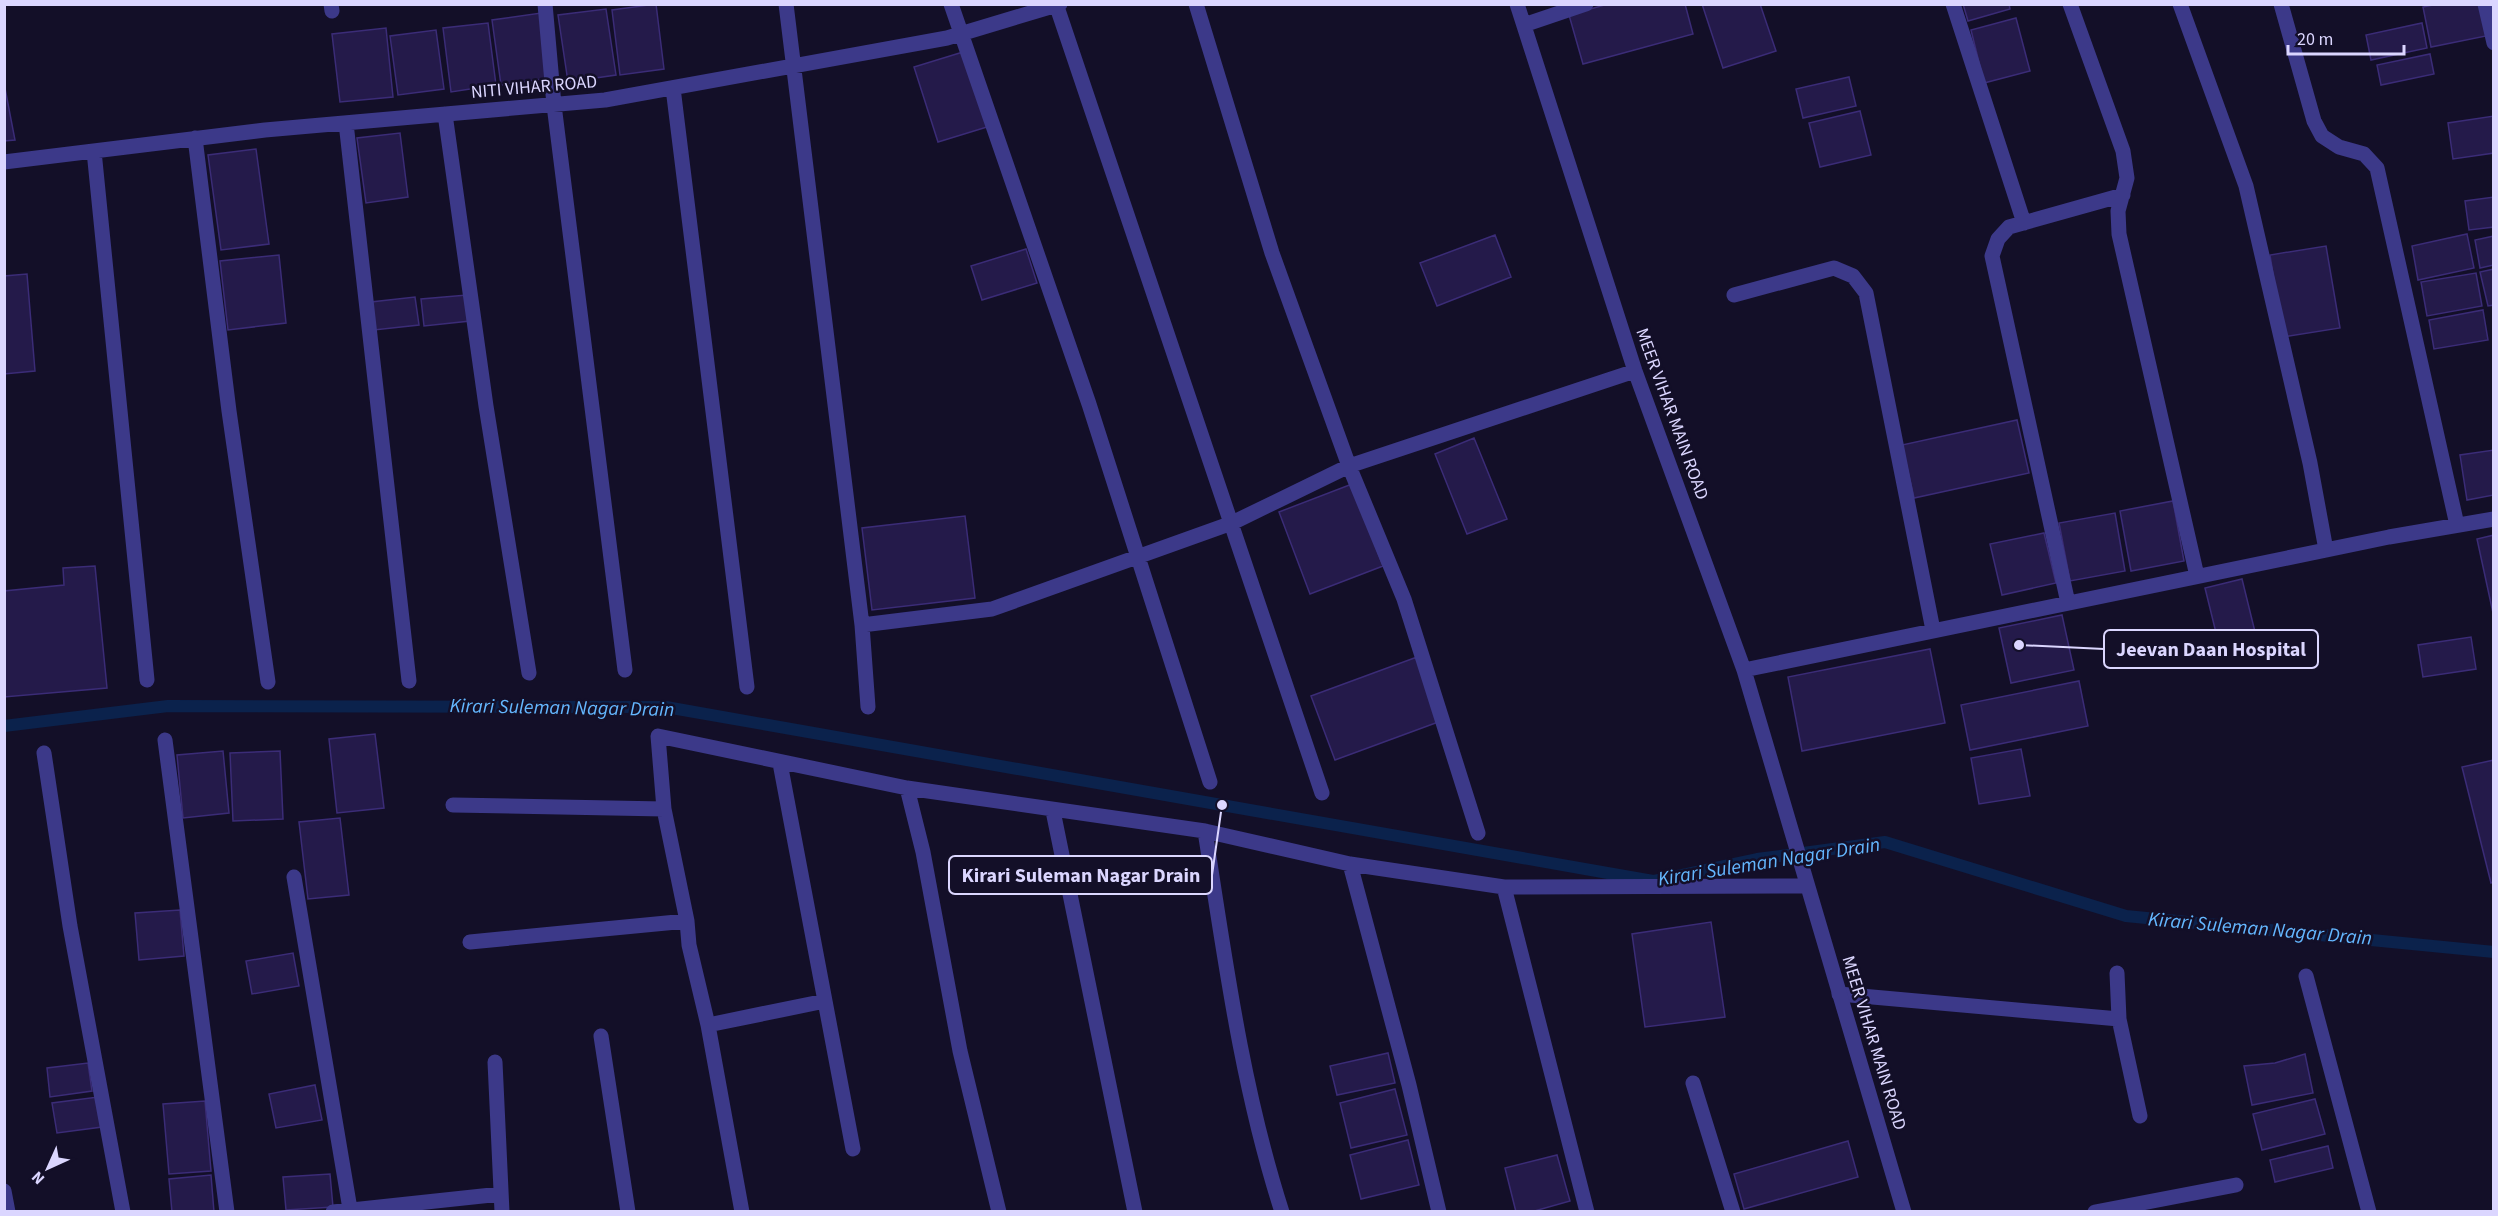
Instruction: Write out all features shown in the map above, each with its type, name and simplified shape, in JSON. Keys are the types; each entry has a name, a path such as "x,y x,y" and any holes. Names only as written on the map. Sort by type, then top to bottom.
{"street":[{"path":"545,4 554,105 625,670"},
{"path":"786,4 862,625 868,707"},
{"path":"951,4 1140,556 1210,782"},
{"path":"1196,4 1272,253 1349,466 1404,599 1478,833"},
{"name":"MEER VIHAR MAIN ROAD","path":"1517,4 1635,371 1744,669 1904,1212"},
{"path":"1524,26 1587,4"},
{"path":"1953,4 2024,223"},
{"path":"2070,4 2123,151 2127,178 2118,211 2119,234 2197,576"},
{"path":"2180,4 2246,186 2310,464 2326,550"},
{"path":"2281,4 2314,121 2322,136 2339,147 2364,154 2377,168 2457,525"},
{"path":"2485,4 2493,43"},
{"path":"1057,5 1322,793"},
{"name":"NITI VIHAR ROAD","path":"4,162 195,138 604,100 960,34 1057,5"},
{"path":"673,88 747,687"},
{"path":"446,114 486,406 529,674"},
{"path":"346,123 409,681"},
{"path":"195,138 229,411 268,682"},
{"path":"94,151 147,680"},
{"path":"2068,603 1992,256 1998,239 2009,227 2123,195"},
{"path":"1734,295 1834,268 1852,276 1866,293 1933,630"},
{"path":"862,625 992,609 1232,523 1349,466 1635,371"},
{"path":"1744,669 2326,550 2493,519"},
{"path":"742,1212 708,1025 689,945 687,921 664,809 658,736 907,788 1053,811 1205,831 1350,864 1504,887 1806,880"},
{"path":"165,740 227,1212"},
{"path":"44,753 72,937 123,1212"},
{"path":"780,763 853,1149"},
{"path":"907,788 923,852 960,1051 999,1212"},
{"path":"453,805 664,809"},
{"path":"1053,811 1135,1212"},
{"path":"1205,831 1245,1071 1282,1212"},
{"path":"1350,864 1439,1212"},
{"path":"294,877 350,1209"},
{"path":"1504,887 1587,1212"},
{"path":"470,942 687,921"},
{"path":"2116,973 2119,1019 2140,1116"},
{"path":"2307,976 2369,1212"},
{"path":"1839,994 2119,1019"},
{"path":"708,1025 825,1001"},
{"path":"601,1036 628,1212"},
{"path":"495,1062 502,1212"},
{"path":"1693,1083 1732,1212"},
{"path":"2095,1212 2236,1185"},
{"path":"4,1191 8,1212"},
{"path":"333,1212 501,1194"}],"building":[{"path":"656,4 664,69 620,75 612,10"},
{"path":"1608,4 1685,4 1693,34 1583,64 1569,15"},
{"path":"1702,4 1760,4 1776,51 1723,68"},
{"path":"1963,4 2009,4 2010,9 1968,21"},
{"path":"2438,4 2480,4 2486,36 2431,47 2423,7"},
{"path":"606,9 616,75 568,82 558,15"},
{"path":"541,13 550,78 501,85 492,20"},
{"path":"2016,18 2030,71 1984,83 1971,30"},
{"path":"488,23 496,85 451,92 443,28"},
{"path":"2422,23 2427,48 2371,60 2366,35"},
{"path":"386,28 393,97 340,102 332,34"},
{"path":"436,30 444,89 398,95 390,36"},
{"path":"963,52 987,127 938,142 914,67"},
{"path":"2430,54 2434,74 2381,85 2377,65"},
{"path":"1849,77 1856,106 1803,118 1796,89"},
{"path":"4,83 15,140 4,141"},
{"path":"1860,111 1871,155 1820,167 1809,123"},
{"path":"2494,116 2494,153 2453,159 2448,123"},
{"path":"400,133 408,197 366,203 357,138"},
{"path":"256,149 269,244 221,250 208,155"},
{"path":"2494,197 2494,227 2469,230 2465,201"},
{"path":"2467,234 2474,268 2418,280 2412,246"},
{"path":"1495,235 1511,277 1437,306 1420,263"},
{"path":"2494,236 2494,265 2480,268 2475,240"},
{"path":"2326,246 2340,328 2283,337 2270,255"},
{"path":"1026,249 1037,283 982,300 971,266"},
{"path":"279,255 286,323 228,330 220,261"},
{"path":"2494,269 2494,305 2488,306 2480,272"},
{"path":"2476,273 2482,306 2427,316 2421,282"},
{"path":"27,274 35,371 4,374 4,276"},
{"path":"467,295 470,321 424,326 421,299"},
{"path":"415,297 419,325 374,330 371,302"},
{"path":"2483,310 2488,340 2434,349 2429,320"},
{"path":"2017,420 2029,473 1914,498 1902,445"},
{"path":"1474,438 1507,519 1467,534 1435,454"},
{"path":"2494,450 2494,495 2467,500 2460,455"},
{"path":"1352,484 1383,566 1310,594 1279,512"},
{"path":"2173,501 2184,561 2131,571 2120,511"},
{"path":"2115,513 2125,571 2070,581 2059,523"},
{"path":"965,516 975,598 872,610 862,528"},
{"path":"2044,533 2056,583 2002,595 1990,544"},
{"path":"2494,535 2494,613 2493,613 2477,539"},
{"path":"95,566 107,688 4,697 4,591 64,585 63,568"},
{"path":"2242,579 2257,640 2220,649 2205,588"},
{"path":"2062,615 2074,670 2011,683 1999,628"},
{"path":"2471,637 2476,669 2423,677 2418,645"},
{"path":"1930,649 1945,723 1802,751 1788,677"},
{"path":"1417,657 1441,721 1335,760 1311,696"},
{"path":"2079,681 2088,726 1970,750 1961,705"},
{"path":"375,734 384,808 337,813 329,739"},
{"path":"2021,749 2030,796 1979,804 1971,758"},
{"path":"223,751 229,813 183,818 177,755"},
{"path":"280,751 283,819 233,821 230,753"},
{"path":"2494,760 2494,882 2491,883 2462,767"},
{"path":"340,818 349,895 308,899 299,822"},
{"path":"180,910 184,956 139,960 135,913"},
{"path":"1711,922 1725,1017 1645,1027 1632,934"},
{"path":"293,953 299,986 252,994 246,961"},
{"path":"1388,1053 1395,1083 1337,1095 1330,1066"},
{"path":"2305,1054 2313,1093 2252,1105 2244,1066 2275,1063"},
{"path":"88,1063 92,1091 50,1097 47,1068"},
{"path":"315,1085 322,1120 276,1128 269,1094"},
{"path":"1395,1089 1407,1135 1351,1148 1340,1103"},
{"path":"98,1097 102,1127 57,1133 52,1103"},
{"path":"2315,1099 2325,1134 2262,1150 2253,1114"},
{"path":"205,1101 211,1171 169,1174 163,1104"},
{"path":"1408,1140 1419,1185 1361,1199 1350,1155"},
{"path":"1848,1141 1858,1177 1744,1209 1734,1174"},
{"path":"2328,1146 2333,1168 2275,1182 2270,1160"},
{"path":"1557,1155 1570,1201 1531,1212 1516,1212 1505,1168"},
{"path":"330,1174 333,1207 286,1210 283,1177"},
{"path":"211,1175 214,1212 172,1212 169,1179"}],"waterway":[{"name":"Kirari Suleman Nagar Drain","path":"4,726 168,706 666,707 1653,881 1757,859 1885,842 2126,916 2494,952"}],"place":[{"name":"Jeevan Daan Hospital","path":"2019,645"},
{"name":"Kirari Suleman Nagar Drain","path":"1222,805"}]}
